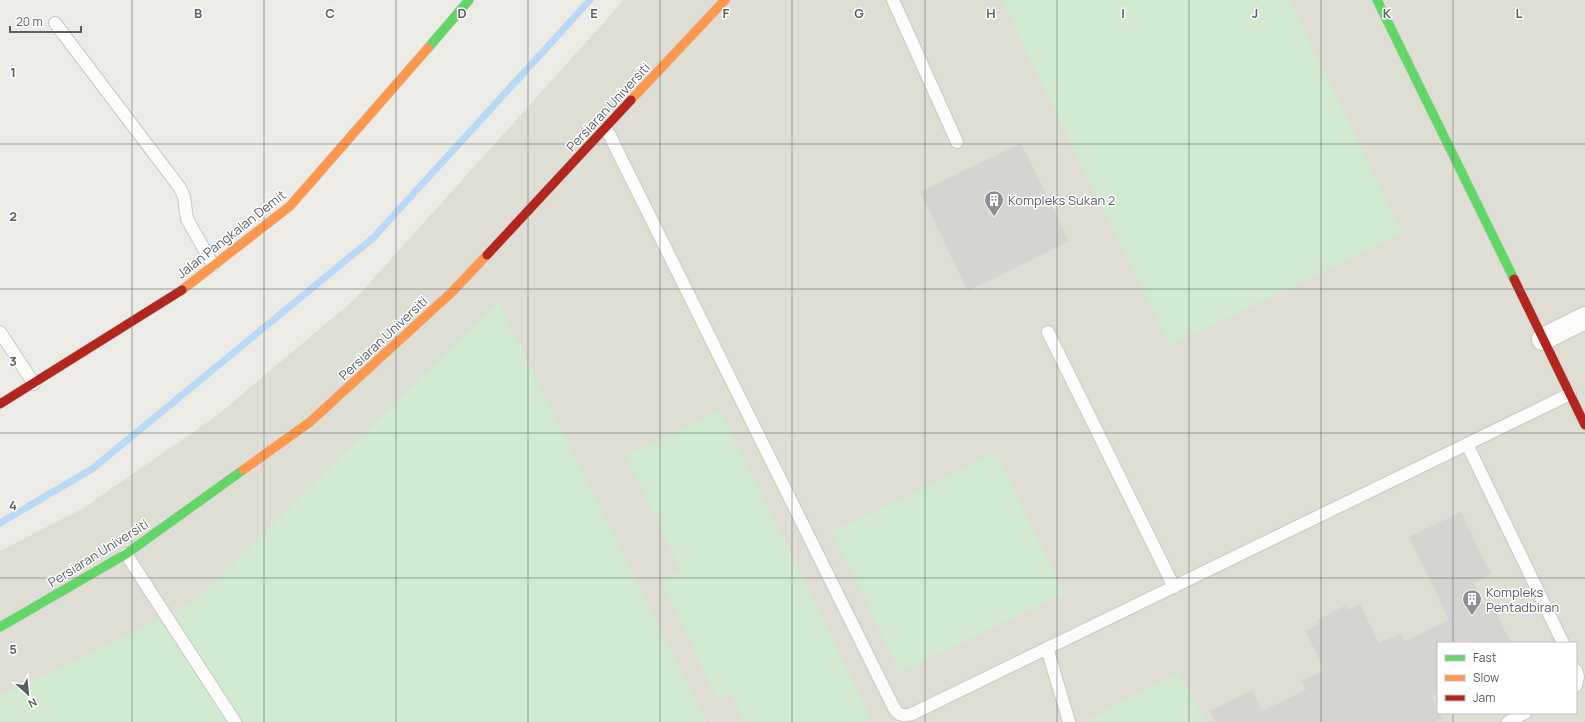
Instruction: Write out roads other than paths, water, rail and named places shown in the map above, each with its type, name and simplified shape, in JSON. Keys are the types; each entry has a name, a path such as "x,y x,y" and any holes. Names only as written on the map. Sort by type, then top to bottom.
{"street":[{"name":"Jalan Pangkalan Demit","path":"0,404 175,296 290,206 469,0"},
{"name":"Persiaran Universiti","path":"0,627 126,554 310,422 452,292 725,0"},
{"path":"1377,0 1585,425"},
{"path":"1543,339 1585,318"}],"lane":[{"path":"893,0 957,142"},
{"path":"55,23 180,188 184,197 187,219 213,265"},
{"path":"606,128 897,713 901,715 912,714 1570,394"},
{"path":"0,332 34,384"},
{"path":"1048,332 1174,587"},
{"path":"1467,444 1563,642"},
{"path":"126,554 235,722"},
{"path":"1046,648 1069,722"},
{"path":"1508,722 1523,714"}],"waterway":[{"path":"0,523 92,469 373,238 590,0"}],"place":[{"name":"Kompleks Sukan 2","path":"994,217"},
{"name":"Kompleks Pentadbiran","path":"1472,616"}]}
